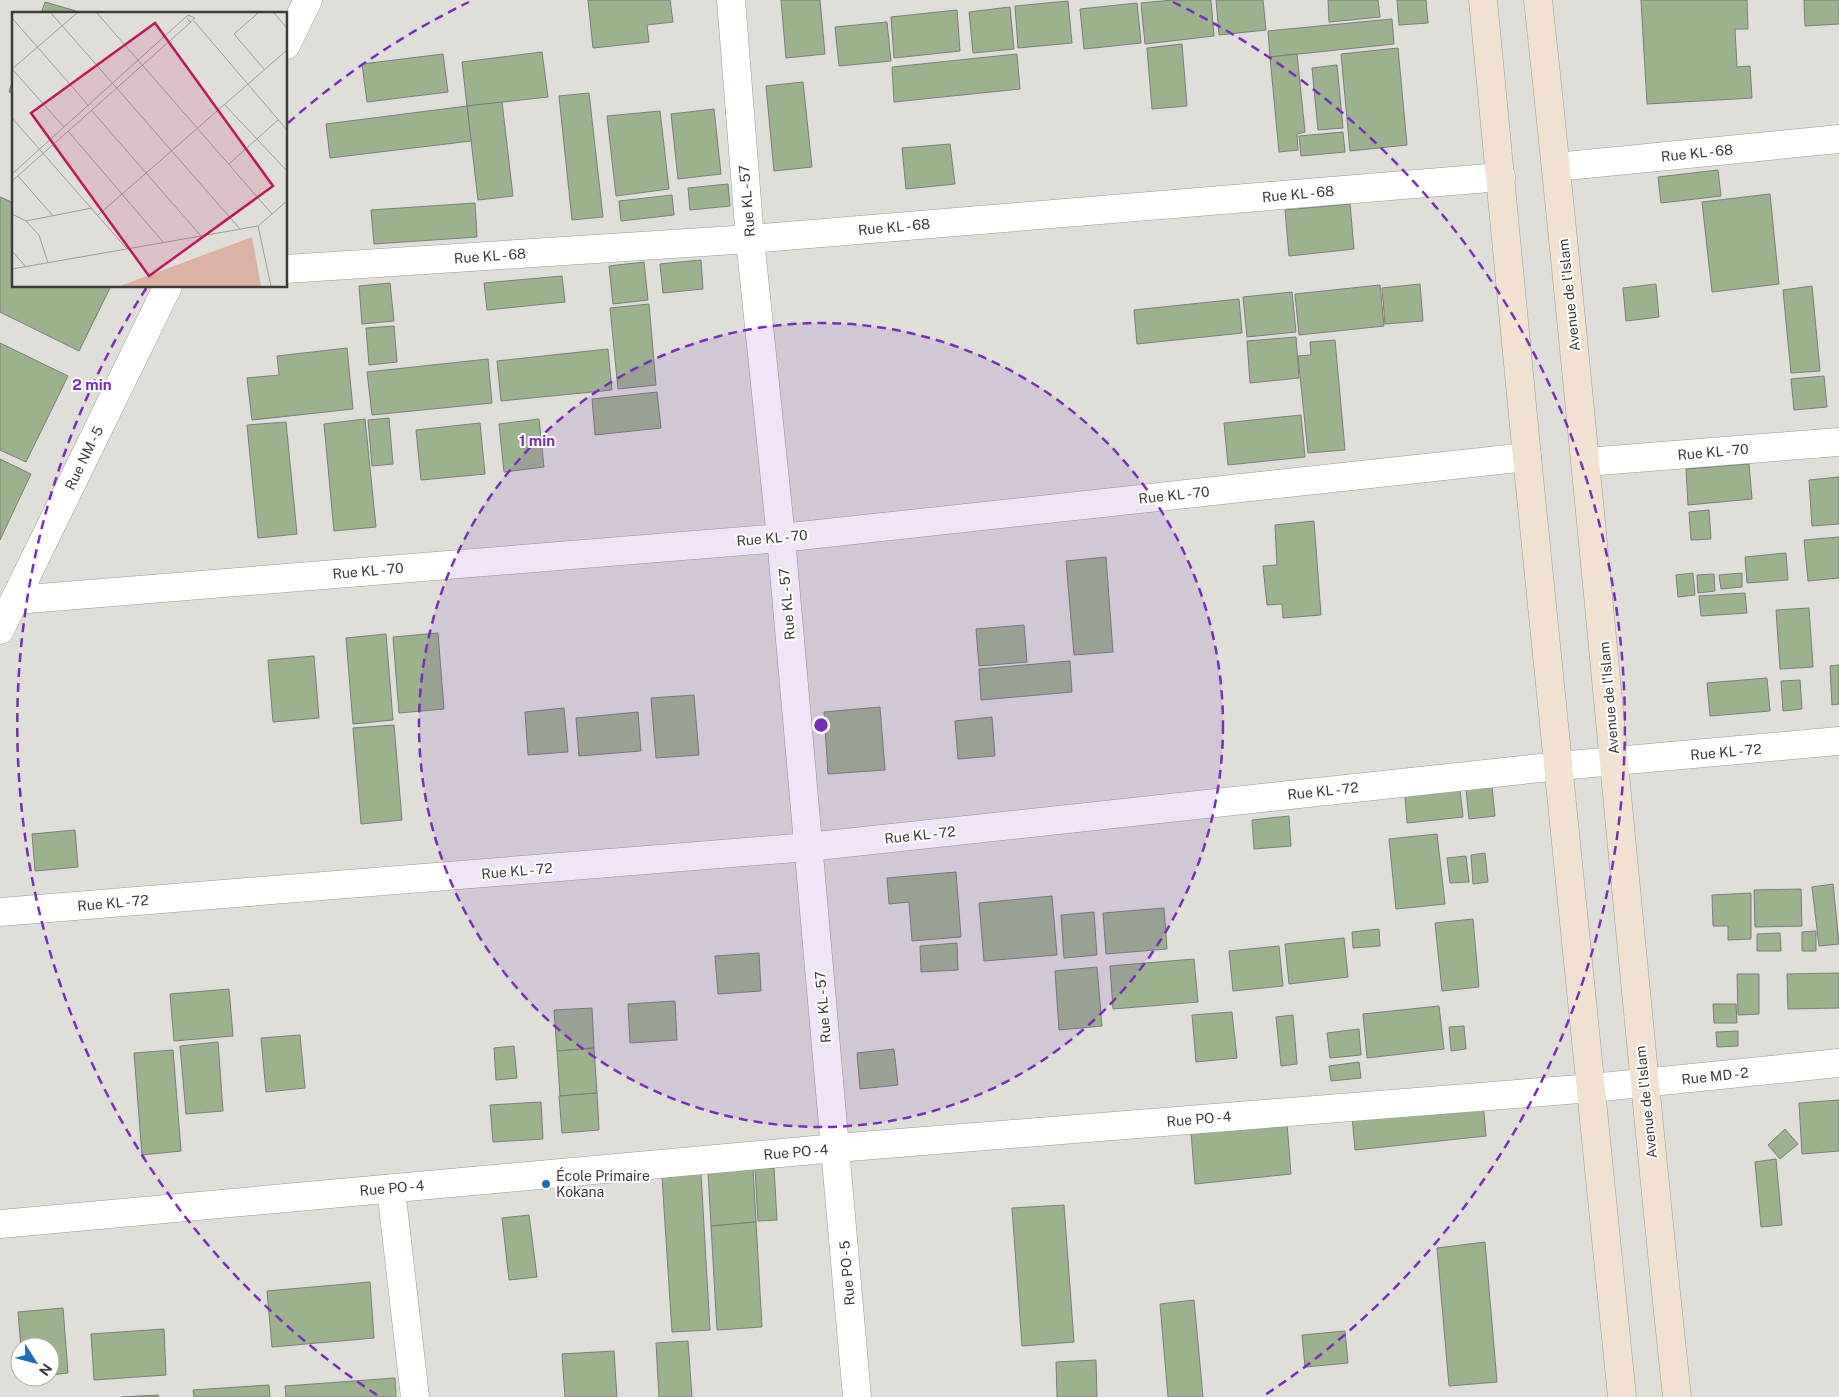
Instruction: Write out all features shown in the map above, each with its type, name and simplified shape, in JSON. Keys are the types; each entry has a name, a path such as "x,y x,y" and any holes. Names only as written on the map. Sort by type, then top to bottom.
{"main road":[{"path":"1483,0 1527,458 1622,1397"},
{"name":"Avenue de l'Islam","path":"1538,0 1586,462 1643,1083 1676,1397"}],"street":[{"path":"288,41 308,0"},
{"name":"Rue KL - 57","path":"730,0 750,239 781,538 836,1148"},
{"name":"Rue KL - 68","path":"1556,167 1839,139"},
{"name":"Rue KL - 68","path":"288,269 750,239 1501,177"},
{"name":"Rue NM - 5","path":"0,630 167,288"},
{"name":"Rue KL - 70","path":"1586,462 1839,442"},
{"name":"Rue KL - 70","path":"15,600 781,538 1527,458"},
{"name":"Rue KL - 72","path":"0,912 808,847 1559,766 1839,741"},
{"name":"Rue MD - 2","path":"1592,1088 1839,1063"},
{"name":"Rue PO - 4","path":"0,1224 836,1148 1592,1088"},
{"name":"Rue PO - 5","path":"836,1148 857,1397"},
{"path":"391,1188 415,1397"}],"building":[{"path":"588,0 670,0 673,22 647,25 649,42 593,48"},
{"path":"781,0 820,0 825,54 786,58"},
{"path":"1173,0 1211,0 1214,36 1145,44 1141,3"},
{"path":"1216,0 1263,0 1266,30 1219,35"},
{"path":"1328,0 1378,0 1380,17 1329,22"},
{"path":"1397,0 1426,0 1428,23 1399,25"},
{"path":"1641,0 1747,0 1748,29 1735,29 1737,67 1750,66 1752,98 1647,104"},
{"path":"1804,0 1839,0 1839,24 1805,26"},
{"path":"1068,1 1072,43 1018,48 1015,6"},
{"path":"45,2 76,11 76,12 42,12"},
{"path":"1137,3 1141,43 1084,49 1080,9"},
{"path":"1010,7 1014,49 973,53 969,12"},
{"path":"957,10 960,51 894,58 891,17"},
{"path":"1392,19 1394,44 1270,57 1268,31"},
{"path":"887,22 891,61 839,66 835,27"},
{"path":"1182,44 1187,106 1152,109 1147,48"},
{"path":"1398,48 1407,145 1350,151 1341,54"},
{"path":"542,52 548,97 467,106 462,62"},
{"path":"443,54 448,92 367,102 362,64"},
{"path":"1017,54 1020,89 894,102 892,67"},
{"path":"1297,54 1305,132 1297,134 1298,150 1279,152 1270,57"},
{"path":"1337,65 1343,128 1318,130 1312,68"},
{"path":"803,82 812,167 774,171 766,86"},
{"path":"589,93 603,217 572,220 559,96"},
{"path":"502,102 513,196 478,200 467,106"},
{"path":"467,106 471,141 330,158 326,124"},
{"path":"714,109 721,174 678,179 671,114"},
{"path":"660,111 669,189 616,196 607,116"},
{"path":"1343,132 1345,152 1301,156 1299,136"},
{"path":"950,144 955,184 906,189 902,148"},
{"path":"1718,170 1721,196 1661,203 1658,177"},
{"path":"728,184 730,206 690,210 688,188"},
{"path":"1770,194 1779,284 1712,292 1702,202"},
{"path":"672,195 674,215 621,221 619,201"},
{"path":"0,197 12,202 12,288 110,288 79,351 0,312"},
{"path":"475,203 477,237 374,244 371,210"},
{"path":"1350,204 1354,249 1289,256 1285,210"},
{"path":"701,260 703,289 663,293 660,264"},
{"path":"644,262 648,300 613,304 609,266"},
{"path":"562,276 565,302 487,310 484,283"},
{"path":"390,283 394,321 362,324 359,286"},
{"path":"1420,284 1423,321 1385,324 1382,288"},
{"path":"1656,284 1659,317 1626,321 1623,288"},
{"path":"1380,285 1384,326 1299,335 1295,294"},
{"path":"1812,286 1820,371 1791,373 1783,290"},
{"path":"1292,292 1296,332 1247,337 1243,297"},
{"path":"1239,299 1242,333 1137,344 1134,310"},
{"path":"649,304 656,385 618,389 610,308"},
{"path":"394,326 397,362 369,365 366,328"},
{"path":"1296,337 1299,378 1250,383 1247,341"},
{"path":"1335,340 1345,450 1308,453 1298,356 1311,355 1310,342"},
{"path":"0,343 68,376 26,462 0,450"},
{"path":"347,348 353,409 252,420 247,378 279,375 277,356"},
{"path":"608,349 612,390 501,401 497,361"},
{"path":"488,359 492,403 372,415 367,372"},
{"path":"1824,376 1827,407 1794,410 1791,379"},
{"path":"657,392 661,428 595,435 592,399"},
{"path":"1301,415 1305,457 1228,465 1224,423"},
{"path":"389,418 393,464 372,466 368,420"},
{"path":"365,419 376,527 334,531 324,424"},
{"path":"539,419 544,467 504,472 499,424"},
{"path":"286,422 297,534 258,538 247,425"},
{"path":"480,423 485,474 421,480 416,430"},
{"path":"0,459 31,474 0,540"},
{"path":"1749,464 1752,499 1688,505 1686,469"},
{"path":"1839,477 1839,524 1812,526 1809,480"},
{"path":"1709,510 1711,539 1691,540 1689,512"},
{"path":"1314,521 1321,615 1283,618 1282,604 1267,605 1263,566 1277,565 1275,525"},
{"path":"1839,537 1839,578 1808,581 1804,540"},
{"path":"1786,553 1788,580 1747,583 1745,557"},
{"path":"1106,557 1113,652 1074,655 1066,561"},
{"path":"1693,573 1695,595 1678,597 1676,575"},
{"path":"1742,573 1742,587 1721,589 1719,575"},
{"path":"1714,574 1715,591 1698,593 1697,575"},
{"path":"1745,593 1747,613 1701,616 1699,596"},
{"path":"1809,608 1813,667 1780,669 1776,610"},
{"path":"1024,625 1027,662 979,666 976,629"},
{"path":"438,633 444,709 399,713 393,637"},
{"path":"386,634 393,720 353,724 346,638"},
{"path":"314,656 319,718 273,722 268,660"},
{"path":"1070,661 1072,692 981,700 979,669"},
{"path":"1839,665 1839,704 1832,705 1830,666"},
{"path":"1767,678 1770,711 1710,716 1707,683"},
{"path":"1800,680 1802,709 1783,711 1781,681"},
{"path":"694,695 699,755 656,758 651,698"},
{"path":"880,707 885,770 828,774 824,712"},
{"path":"564,708 568,752 528,755 525,712"},
{"path":"638,712 641,751 579,756 576,718"},
{"path":"992,717 995,756 958,759 955,721"},
{"path":"394,725 402,820 361,824 353,728"},
{"path":"1492,787 1495,816 1469,819 1466,789"},
{"path":"1460,790 1463,817 1407,823 1405,796"},
{"path":"1289,816 1291,846 1254,849 1252,820"},
{"path":"75,830 78,867 35,871 32,834"},
{"path":"1437,834 1445,904 1396,909 1389,839"},
{"path":"1485,853 1488,882 1473,884 1471,855"},
{"path":"1466,856 1469,882 1450,883 1447,858"},
{"path":"956,872 961,937 912,941 909,902 889,904 887,878"},
{"path":"1833,884 1839,944 1819,946 1812,887"},
{"path":"1801,889 1802,926 1755,927 1754,890"},
{"path":"1751,893 1751,939 1728,940 1728,926 1713,926 1712,895"},
{"path":"1052,896 1057,955 984,961 979,903"},
{"path":"1164,908 1167,949 1106,954 1103,913"},
{"path":"1094,912 1097,955 1064,958 1061,915"},
{"path":"1473,919 1479,987 1442,991 1435,923"},
{"path":"1379,929 1380,946 1353,948 1352,932"},
{"path":"1816,931 1816,951 1802,951 1802,932"},
{"path":"1780,933 1781,951 1757,951 1757,934"},
{"path":"1344,938 1348,977 1289,984 1285,944"},
{"path":"957,943 958,970 921,972 920,946"},
{"path":"1279,946 1283,986 1233,991 1229,951"},
{"path":"759,953 761,991 718,994 715,956"},
{"path":"1194,959 1198,1002 1113,1009 1110,966"},
{"path":"1097,967 1102,1026 1059,1030 1055,971"},
{"path":"1839,973 1839,1008 1788,1009 1787,974"},
{"path":"1737,974 1759,974 1759,1014 1738,1015"},
{"path":"229,989 233,1036 174,1041 170,994"},
{"path":"675,1001 677,1040 630,1043 628,1004"},
{"path":"1713,1004 1736,1004 1737,1023 1714,1023"},
{"path":"1439,1006 1444,1049 1367,1058 1363,1014"},
{"path":"592,1008 594,1048 557,1051 554,1010"},
{"path":"1232,1012 1237,1058 1196,1062 1192,1015"},
{"path":"1293,1015 1297,1064 1281,1066 1276,1017"},
{"path":"1464,1026 1466,1049 1451,1051 1449,1027"},
{"path":"1359,1029 1361,1055 1330,1058 1327,1033"},
{"path":"1738,1031 1738,1046 1717,1047 1716,1032"},
{"path":"300,1035 305,1088 266,1092 261,1038"},
{"path":"218,1042 223,1111 186,1114 180,1046"},
{"path":"514,1046 517,1078 496,1080 494,1048"},
{"path":"594,1048 597,1093 560,1096 557,1051"},
{"path":"894,1049 898,1085 860,1089 857,1053"},
{"path":"173,1050 181,1151 142,1155 134,1053"},
{"path":"1359,1062 1361,1078 1331,1081 1329,1066"},
{"path":"597,1093 599,1130 562,1133 559,1096"},
{"path":"1839,1100 1839,1151 1802,1154 1799,1103"},
{"path":"541,1102 543,1139 493,1142 490,1105"},
{"path":"1483,1102 1486,1136 1355,1150 1352,1116"},
{"path":"1287,1123 1291,1174 1195,1184 1191,1132"},
{"path":"1785,1129 1798,1144 1780,1159 1768,1145"},
{"path":"1776,1159 1782,1225 1761,1227 1755,1162"},
{"path":"774,1168 777,1220 758,1221 755,1169"},
{"path":"753,1169 756,1222 711,1226 708,1172"},
{"path":"701,1174 710,1330 672,1332 662,1177"},
{"path":"1064,1205 1074,1342 1022,1346 1012,1208"},
{"path":"529,1215 537,1277 509,1280 502,1218"},
{"path":"756,1222 762,1327 717,1330 711,1226"},
{"path":"1485,1242 1497,1382 1449,1386 1437,1248"},
{"path":"370,1282 374,1338 272,1347 267,1291"},
{"path":"1194,1300 1203,1397 1168,1397 1160,1304"},
{"path":"63,1308 68,1373 60,1374 60,1337 20,1337 18,1312"},
{"path":"164,1329 166,1375 94,1380 91,1334"},
{"path":"1345,1331 1348,1363 1305,1367 1302,1335"},
{"path":"688,1341 692,1397 659,1397 656,1343"},
{"path":"614,1351 617,1397 565,1397 562,1354"},
{"path":"1096,1360 1097,1397 1057,1397 1056,1362"},
{"path":"395,1378 396,1397 286,1397 285,1386"},
{"path":"269,1385 270,1397 194,1397 193,1390"},
{"path":"158,1395 159,1397 122,1397"}],"place":[{"name":"École Primaire Kokana","path":"546,1184"}]}
